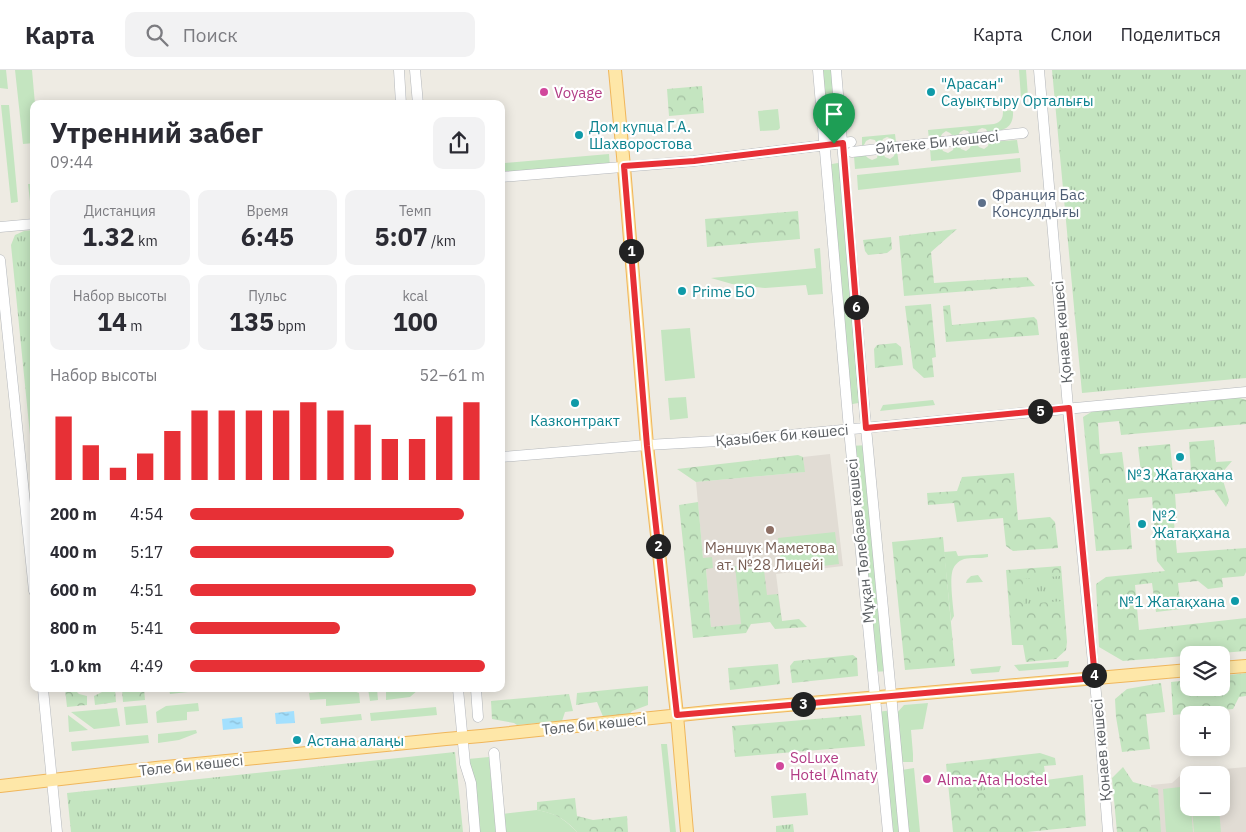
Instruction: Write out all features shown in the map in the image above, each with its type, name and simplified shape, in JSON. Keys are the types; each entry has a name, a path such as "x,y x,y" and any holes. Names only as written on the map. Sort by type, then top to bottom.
{"main road":[{"path":"615,70 647,446 677,715 687,832"},
{"path":"1230,667 1246,666"},
{"name":"Төле би көшесі","path":"0,786 156,768 677,715 1180,671"}],"street":[{"path":"399,70 401,100"},
{"path":"415,70 418,100"},
{"name":"Мұқан Төлебаев көшесі","path":"818,70 849,429 888,832"},
{"name":"Мұқан Төлебаев көшесі","path":"836,70 848,145 866,428 904,832"},
{"name":"Қонаев көшесі","path":"1039,70 1108,832"},
{"name":"Әйтеке Би көшесі","path":"505,177 694,161 824,146 1022,133"},
{"path":"0,227 30,224"},
{"path":"0,260 30,552"},
{"name":"Қазыбек би көшесі","path":"647,446 736,440 1246,392"},
{"path":"505,458 647,446"},
{"path":"43,692 57,832"},
{"path":"458,692 465,766 471,783 475,832"},
{"path":"476,692 478,717"},
{"path":"494,754 501,832"}],"shaded area":[{"name":"Мәншүк Маметова ат. №28 Лицейі","path":"830,454 843,566 776,574 782,621 711,627 706,569 712,558 703,558 696,482 804,472 803,457"},
{"path":"1246,767 1246,832 1154,832 1151,785 1172,783 1180,776 1180,816 1230,816 1230,769"}],"green space":[{"path":"0,70 6,70 8,89 0,88"},
{"path":"15,70 32,70 35,100 30,100 30,143 23,144"},
{"path":"818,70 836,70 842,133 823,134"},
{"path":"1019,70 1026,70 1028,97 1021,98"},
{"path":"1052,70 1246,70 1246,378 1082,393"},
{"path":"702,86 704,113 669,116 667,89"},
{"path":"1,105 9,105 18,202 11,203"},
{"path":"778,109 780,128 778,130 760,131 758,111"},
{"path":"1013,110 1012,121 1007,128 988,133 986,129 982,128 976,134 970,134 964,130 958,136 953,136 946,131 940,138 929,139 928,130 994,124 1001,120 1003,111"},
{"path":"895,134 896,142 887,137 877,144 875,140 870,139 862,146 862,137"},
{"path":"1017,140 1019,153 931,161 930,148 941,147 943,151 948,153 953,150 954,146 959,145 961,149 966,151 970,148 971,144 977,144 984,149 988,146 989,142"},
{"path":"897,151 899,165 855,169 854,156 865,155 872,160 877,158 878,153 883,153 885,157 890,159"},
{"path":"609,154 610,168 505,176 505,163"},
{"path":"1020,158 1021,172 858,190 857,175"},
{"path":"844,162 864,402 847,405 826,165"},
{"path":"28,184 30,184 30,201"},
{"path":"798,211 800,239 707,247 705,219"},
{"path":"957,229 931,252 934,283 1027,277 1035,286 904,296 899,236"},
{"path":"30,230 30,435 11,245 15,235"},
{"path":"891,237 892,249 887,253 868,255 865,251 863,240"},
{"path":"820,248 823,294 808,295 806,285 765,288 732,284 711,278 816,268 814,249"},
{"path":"931,304 936,357 932,358 934,377 924,378 913,368 905,306"},
{"path":"950,305 952,325 1034,317 1037,320 1039,335 946,342 943,306"},
{"path":"690,328 695,378 665,381 661,330"},
{"path":"896,343 901,347 903,365 875,368 874,349 877,345"},
{"path":"686,397 688,418 670,420 668,398"},
{"path":"1237,397 1246,400 1246,424 1121,435 1119,421 1098,423 1100,454 1122,452 1126,483 1142,481 1138,447 1170,444 1173,474 1191,472 1189,442 1214,440 1216,462 1232,461 1221,474 1229,500 1226,507 1214,490 1175,494 1177,521 1174,522 1177,553 1246,548 1246,572 1244,576 1222,578 1223,587 1208,589 1198,581 1178,583 1181,609 1156,612 1152,583 1135,585 1139,630 1246,618 1246,651 1230,652 1230,646 1180,646 1180,656 1123,661 1099,647 1096,584 1106,577 1165,571 1157,561 1152,497 1128,499 1132,549 1096,551 1083,417 1093,411"},
{"path":"933,400 935,405 880,411 883,405"},
{"path":"868,445 889,671 873,672 851,446"},
{"path":"798,455 803,457 805,472 696,482 677,469"},
{"path":"1014,473 1018,520 1050,517 1055,522 1058,548 1013,551 1006,546 1003,518 957,522 954,503 928,505 927,493 957,491 962,477"},
{"path":"698,502 703,558 712,557 713,568 706,569 711,627 741,624 735,566 764,570 767,595 778,594 782,621 799,619 807,627 775,629 770,622 751,624 746,633 693,638 679,505"},
{"path":"835,532 839,564 782,571 778,538"},
{"path":"943,537 955,666 905,670 892,542"},
{"path":"956,551 958,556 988,554 988,557 964,559 955,566 951,582 954,616 951,621 944,552"},
{"path":"1061,566 1066,650 1056,659 1026,662 1023,645 1012,645 1006,570"},
{"path":"978,575 983,582 966,583 971,576"},
{"path":"1060,576 1063,601 1024,604 1023,579"},
{"path":"853,655 857,658 858,676 792,683 790,666 794,661"},
{"path":"1069,661 1068,667 1019,671 1014,665"},
{"path":"778,664 780,684 730,690 728,668"},
{"path":"1001,666 999,672 972,674 970,669"},
{"path":"1246,673 1246,696 1239,697 1233,709 1230,709 1230,706 1180,706 1180,714 1173,715 1171,682 1180,681 1180,696 1230,696 1230,675"},
{"path":"1161,683 1165,712 1146,714 1150,749 1122,752 1115,699 1127,689"},
{"path":"648,686 648,705 632,711 627,718 604,719 597,702 576,705 577,693"},
{"path":"65,692 77,692 87,696 87,705 67,707"},
{"path":"102,692 115,692 116,702 95,705 94,696"},
{"path":"122,692 144,692 145,700 123,702"},
{"path":"170,692 188,692 170,694"},
{"path":"356,692 359,693 360,703 326,706 326,699 310,700 309,693"},
{"path":"368,692 377,692 378,700 370,701"},
{"path":"386,692 416,692 410,697 386,700"},
{"path":"569,694 573,711 565,712 562,721 517,725 492,719 491,701"},
{"path":"198,703 199,711 187,712 187,720 157,723 156,712 166,706"},
{"path":"928,703 923,729 911,730 913,762 898,762 904,832 888,832 877,712 893,710 896,714 904,705"},
{"path":"146,705 148,723 126,725 124,707"},
{"path":"436,707 437,715 371,721 370,713"},
{"path":"117,708 120,726 94,729 71,712"},
{"path":"361,714 362,720 321,724 320,718"},
{"path":"68,715 88,730 69,732"},
{"path":"861,715 865,746 735,757 732,726"},
{"path":"196,730 197,733 179,740 158,743 158,734"},
{"path":"148,735 149,743 72,751 71,742"},
{"path":"661,744 667,744 676,832 670,832"},
{"path":"455,752 463,832 71,832 67,793"},
{"path":"1040,753 1055,758 1056,765 1044,766 1046,780 1083,775 1086,826 1027,832 953,832 946,764"},
{"path":"489,757 496,832 478,832 468,759"},
{"path":"1123,767 1133,782 1158,789 1161,832 1117,832 1112,778"},
{"path":"914,768 920,832 908,832 902,770"},
{"path":"983,777 985,790 959,793 958,780"},
{"path":"1180,787 1180,816 1192,816 1193,832 1166,832 1163,789"},
{"path":"806,793 808,815 773,818 771,796"},
{"path":"575,798 577,816 593,820 627,816 628,832 577,832 559,817 537,810 537,802"},
{"path":"537,810 559,817 577,832 504,832 502,814"},
{"path":"1193,816 1220,816 1221,832 1194,832"},
{"path":"793,824 794,832 776,832 776,826"}],"water":[{"path":"294,711 295,723 276,724 275,713"},
{"path":"242,717 243,728 223,730 222,719"}],"place":[{"name":"Voyage","path":"544,92"},
{"name":"\"Арасан\" Сауықтыру Орталығы","path":"931,92"},
{"name":"Дом купца Г.А. Шахворостова","path":"579,135"},
{"name":"Франция Бас Консулдығы","path":"982,203"},
{"name":"Prime БО","path":"682,291"},
{"name":"Казконтракт","path":"575,403"},
{"name":"№3 Жатақхана","path":"1180,457"},
{"name":"№2 Жатақхана","path":"1142,524"},
{"name":"Мәншүк Маметова ат. №28 Лицейі","path":"770,530"},
{"name":"№1 Жатақхана","path":"1235,601"},
{"name":"Астана алаңы","path":"297,740"},
{"name":"SoLuxe Hotel Almaty","path":"780,766"},
{"name":"Alma-Ata Hostel","path":"927,779"}],"route":[{"path":"843,143 866,428 1069,408 1095,678 677,715 647,446 624,166 694,161 834,144 843,143"}]}
